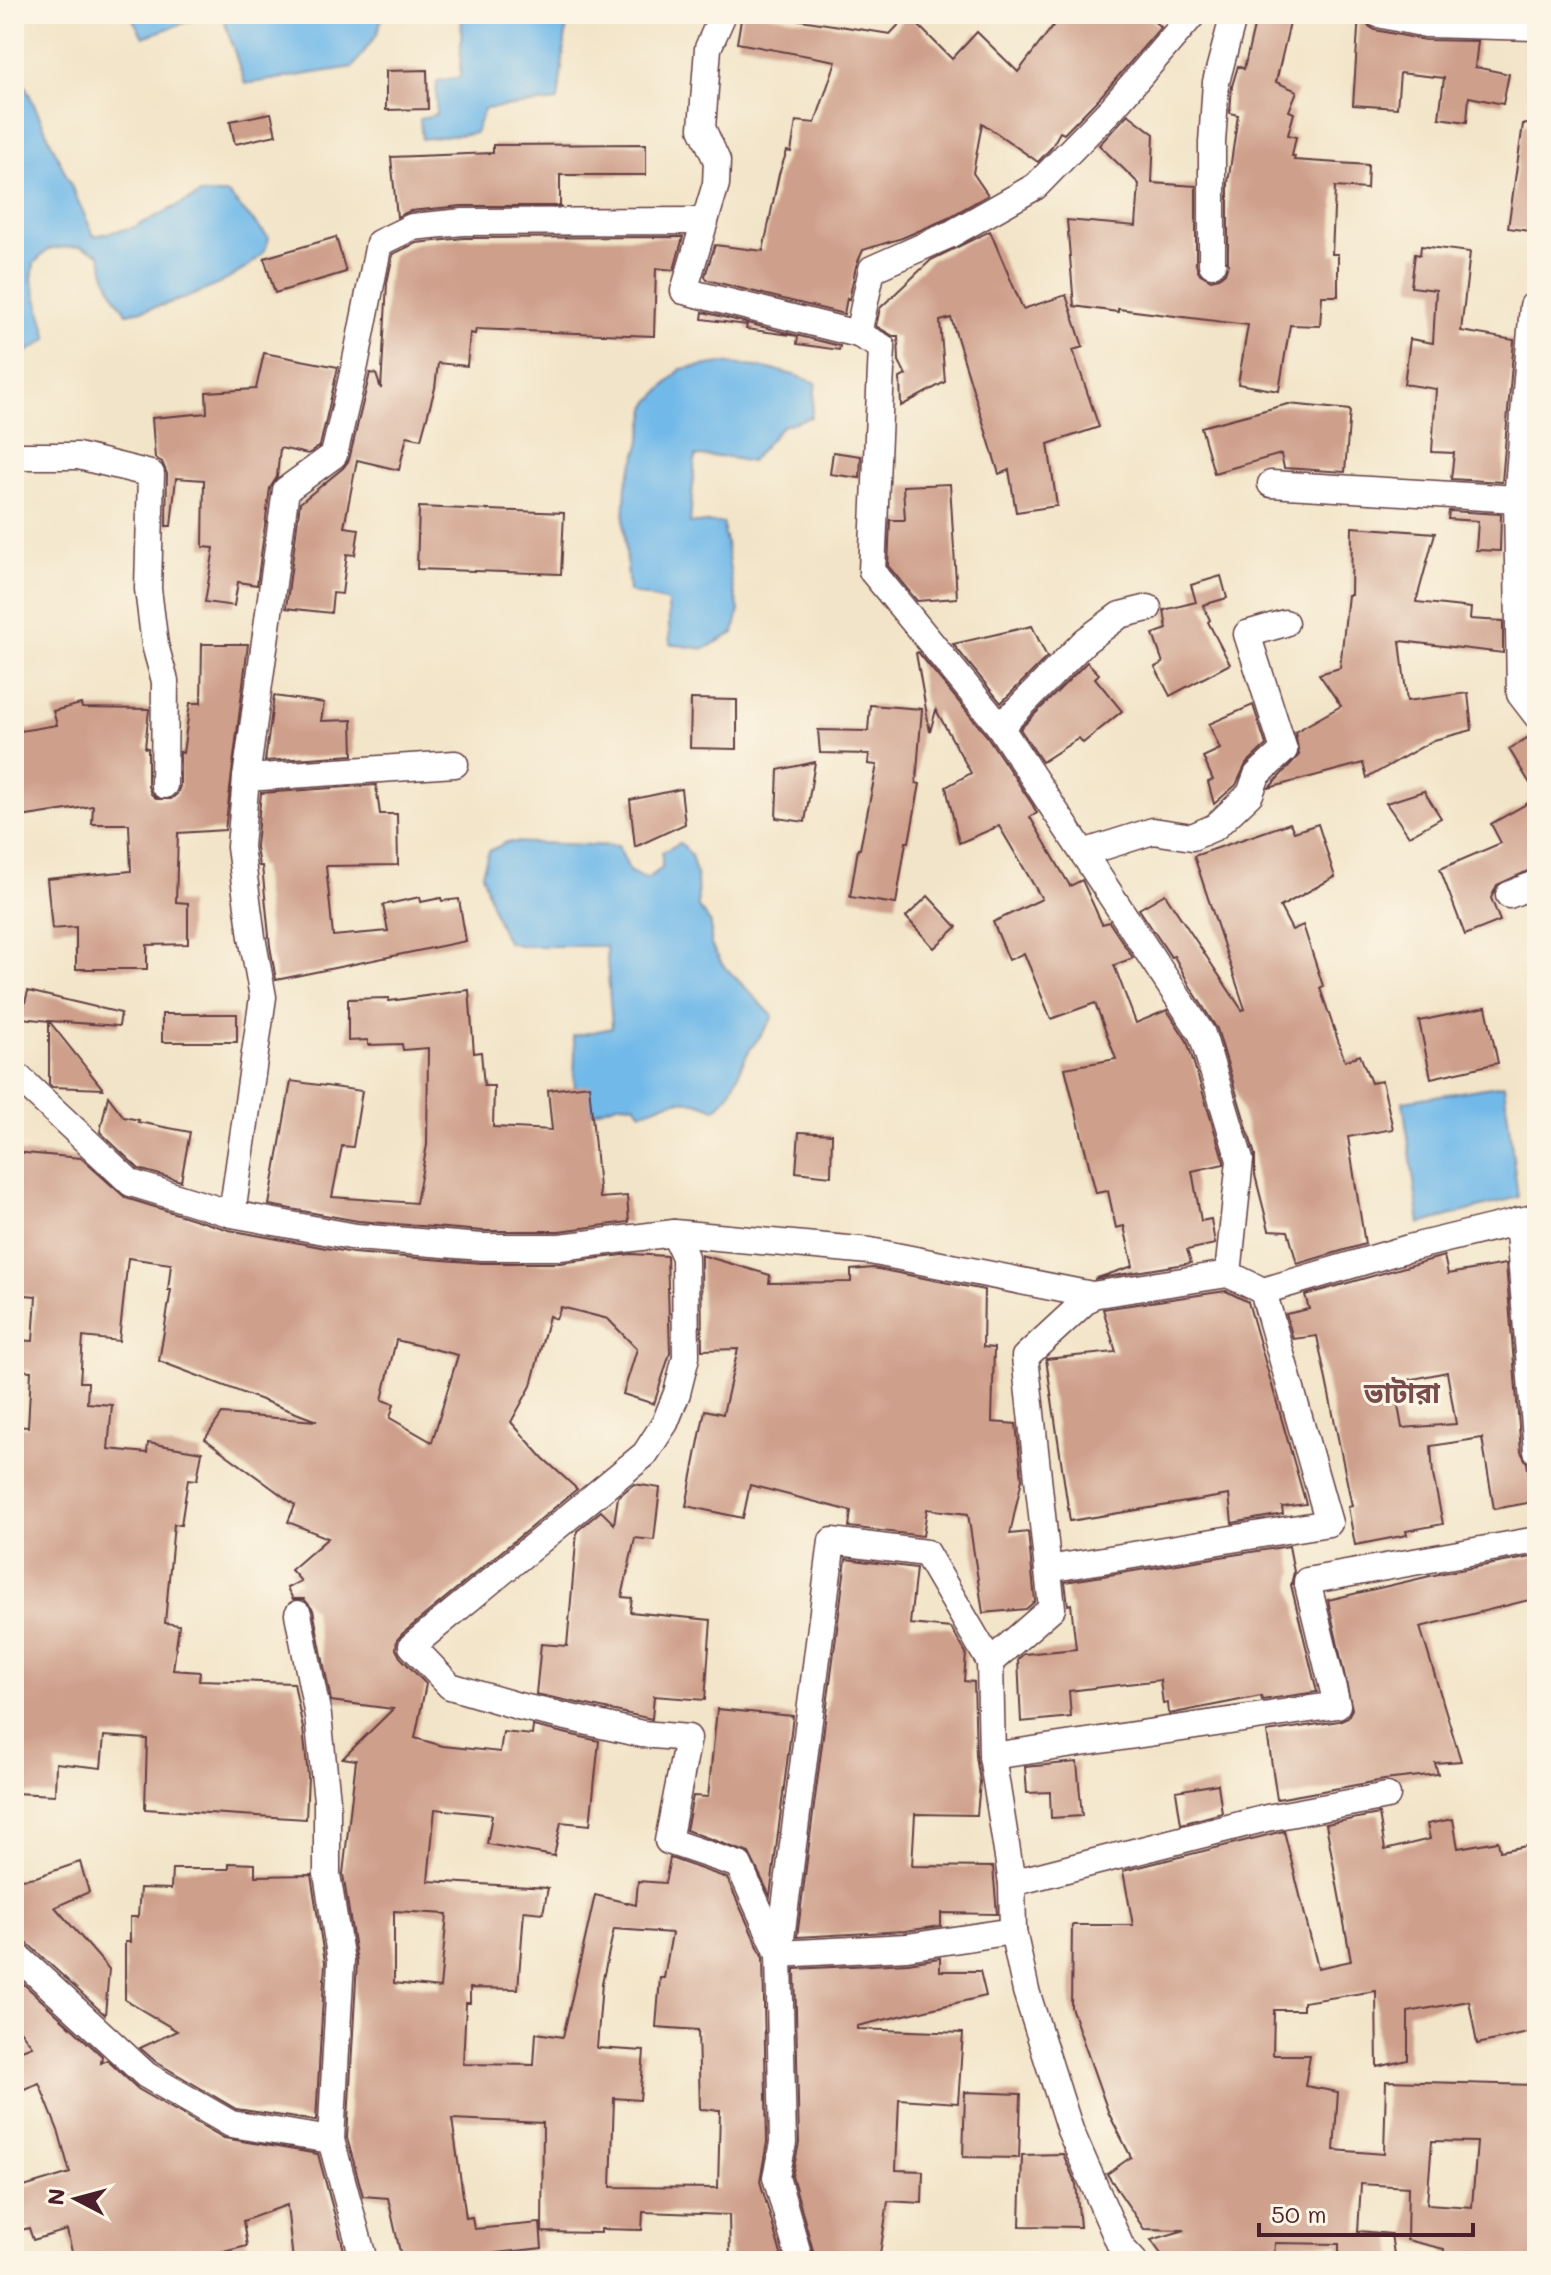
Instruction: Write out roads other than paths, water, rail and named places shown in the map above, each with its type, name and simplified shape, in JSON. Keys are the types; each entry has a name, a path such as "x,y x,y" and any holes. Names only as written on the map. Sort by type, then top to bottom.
{"street":[{"path":"723,14 708,48 702,128 717,161 716,184 684,291 858,334 882,347 872,571 1000,727 1202,1034 1240,1160 1228,1274"},
{"path":"858,334 872,269 951,234 1036,186 1113,107 1193,14"},
{"path":"1212,264 1212,143 1216,82 1234,14"},
{"path":"1378,14 1426,24 1537,27"},
{"path":"232,1214 263,997 240,847 246,778 286,490 334,455 379,243 412,227 463,222 705,221"},
{"path":"1533,306 1517,499 1520,694 1537,716"},
{"path":"14,456 78,456 151,474 148,589 155,645 165,681 164,785"},
{"path":"1271,484 1517,499"},
{"path":"1000,727 1085,641 1120,615 1148,608"},
{"path":"1083,853 1153,831 1192,837 1215,827 1250,794 1257,775 1284,750 1247,634 1285,623"},
{"path":"246,778 455,764"},
{"path":"1509,895 1537,883"},
{"path":"14,1073 131,1183 232,1214 356,1237 482,1247 560,1247 674,1233 870,1251 1092,1295 1228,1274 1263,1291 1409,1248 1528,1219 1537,1451"},
{"path":"674,1233 685,1257 686,1357 677,1393 665,1423 652,1444 615,1481 412,1646 450,1686 518,1706 642,1734 688,1738 668,1841 739,1865 779,1954"},
{"path":"1048,1569 1329,1523 1263,1291"},
{"path":"990,1662 1052,1608 1025,1357 1092,1295"},
{"path":"992,1756 1337,1705 1307,1581 1537,1540"},
{"path":"800,2261 776,2177 783,2143 784,2117 779,1954 832,1541 926,1553 990,1662 992,1756 1012,1883 1013,1931 1026,1991 1070,2130 1121,2247 1134,2261"},
{"path":"298,1614 318,1716 327,1800 327,1874 341,1961 331,2140 364,2261"},
{"path":"1012,1883 1267,1818 1387,1796"},
{"path":"779,1954 907,1947 1013,1931"},
{"path":"14,1953 146,2075 231,2124 331,2140"}],"water":[{"path":"130,14 210,14 143,37"},
{"path":"222,14 383,14 377,34 353,67 245,84"},
{"path":"462,14 568,14 558,101 484,109 475,133 422,139 420,119 436,114 437,81 460,77"},
{"path":"14,61 94,236 135,227 201,194 228,194 269,238 263,253 233,276 198,293 127,313 110,285 100,254 80,246 49,249 34,263 32,280 48,339 14,360"},
{"path":"722,363 770,369 816,383 811,417 782,426 750,462 727,457 695,456 690,523 723,523 739,610 734,633 704,649 670,644 668,602 629,592 624,522 626,485 640,445 648,404 681,369"},
{"path":"507,842 618,846 630,872 647,879 662,868 662,852 680,843 691,855 697,878 698,907 711,924 711,945 722,964 773,1016 746,1056 733,1087 715,1109 701,1103 680,1101 641,1112 634,1104 621,1103 593,1112 583,1103 575,1086 573,1036 612,1028 606,946 523,946 507,942 482,873 489,851"},
{"path":"1504,1085 1518,1197 1420,1224 1403,1101"}],"district":[{"name":"ভাটারা","path":"1402,1393"}]}
